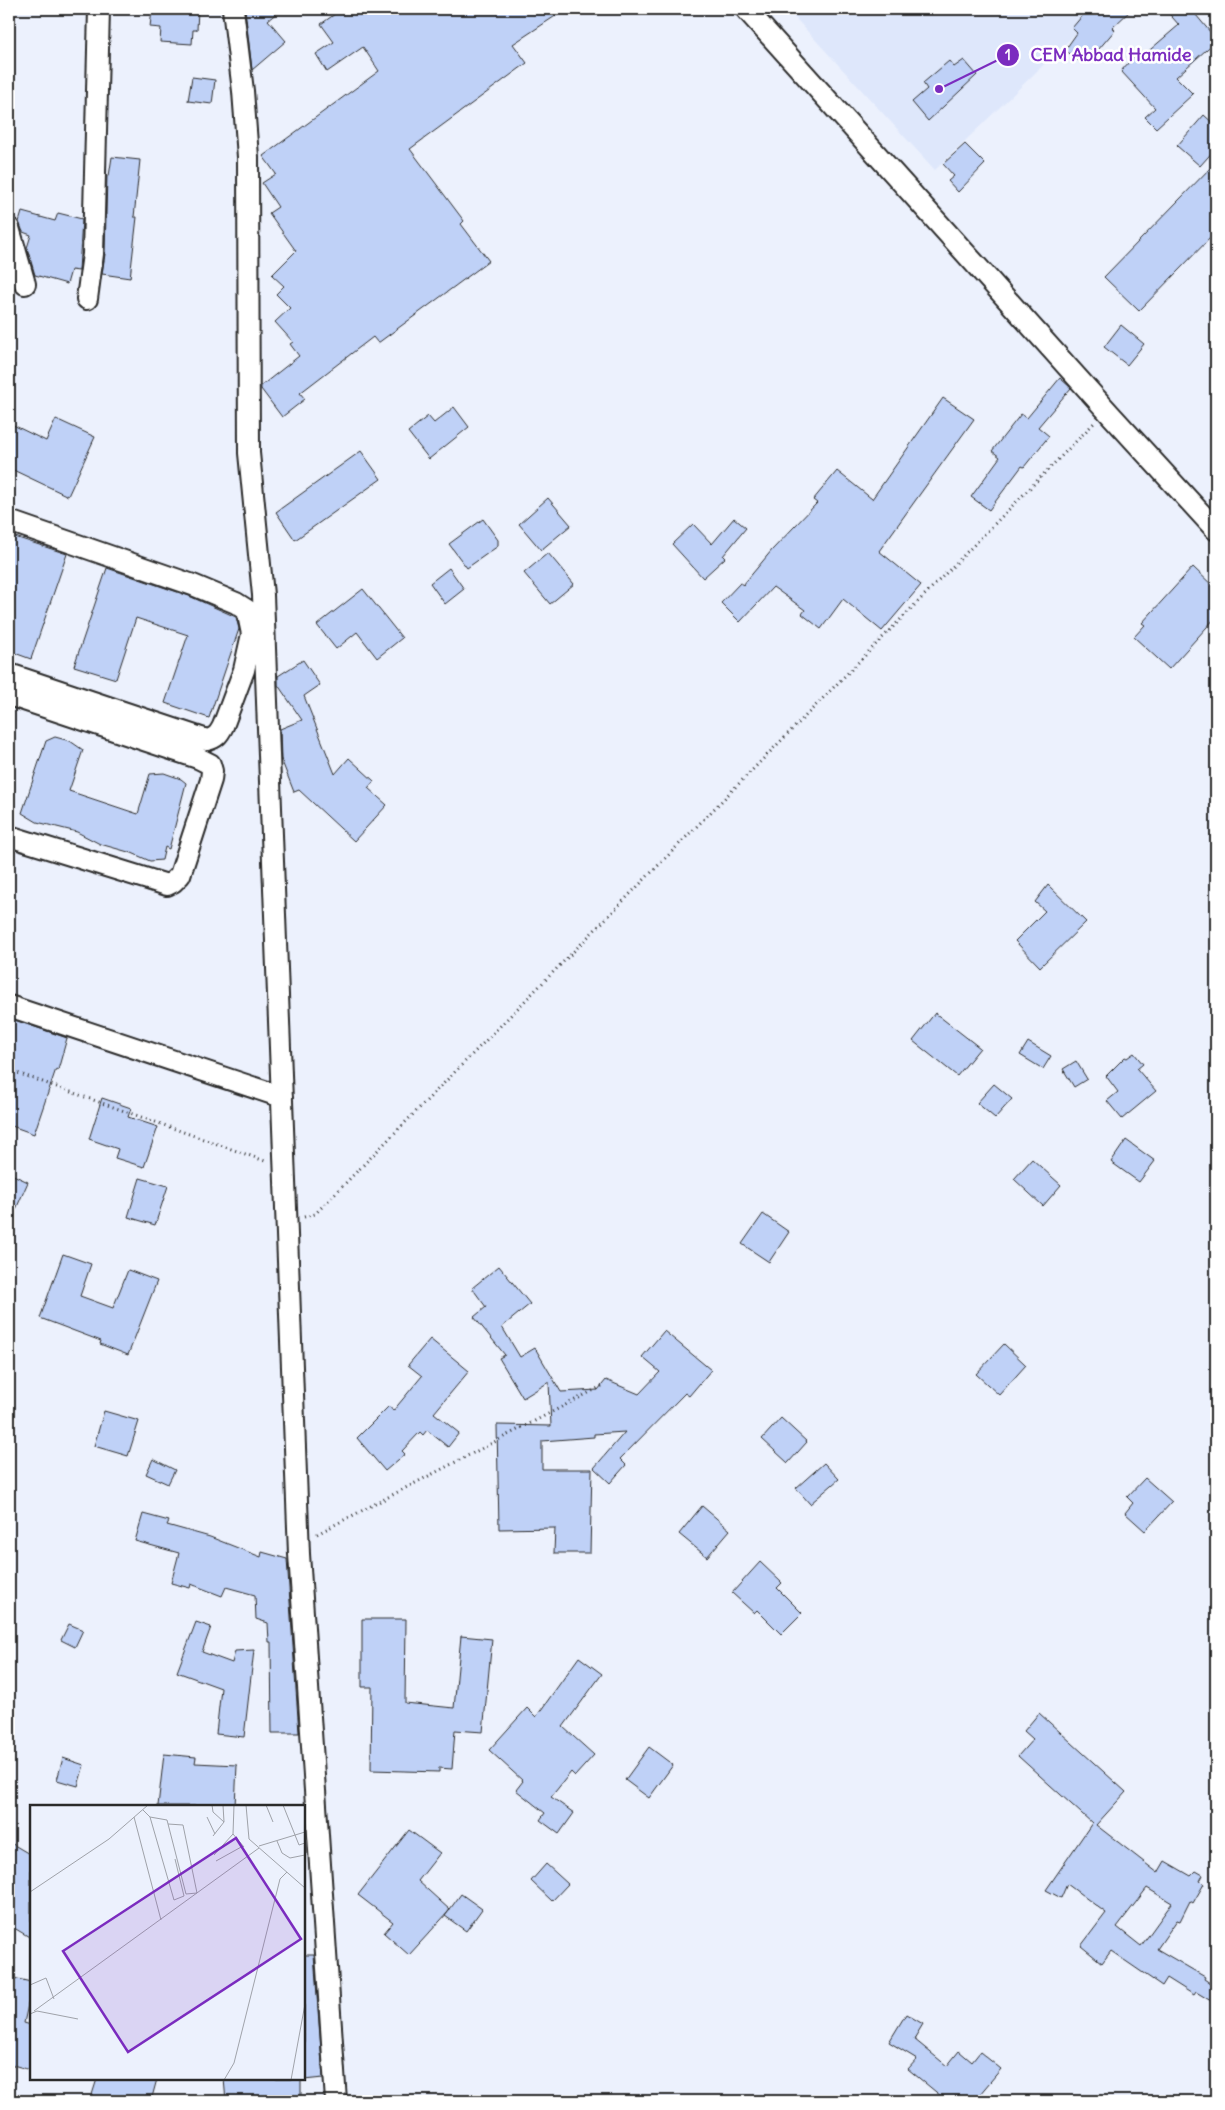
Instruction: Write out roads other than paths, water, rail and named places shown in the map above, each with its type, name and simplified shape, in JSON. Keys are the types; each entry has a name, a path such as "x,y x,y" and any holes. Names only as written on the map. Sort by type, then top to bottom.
{"street":[{"path":"87,299 93,254 99,9"},
{"path":"233,9 243,91 248,157 249,453 262,595 299,1543 336,2101"},
{"path":"746,9 1216,530"},
{"path":"9,228 24,284"},
{"path":"9,521 192,585 236,603 247,610 252,634 244,670 223,726 213,739 207,740 9,674"},
{"path":"9,695 198,758 210,764 212,771 211,780 180,875 167,885 9,836"},
{"path":"9,1006 282,1097"}],"place":[{"name":"CEM Abbad Hamide","path":"939,89"}]}
